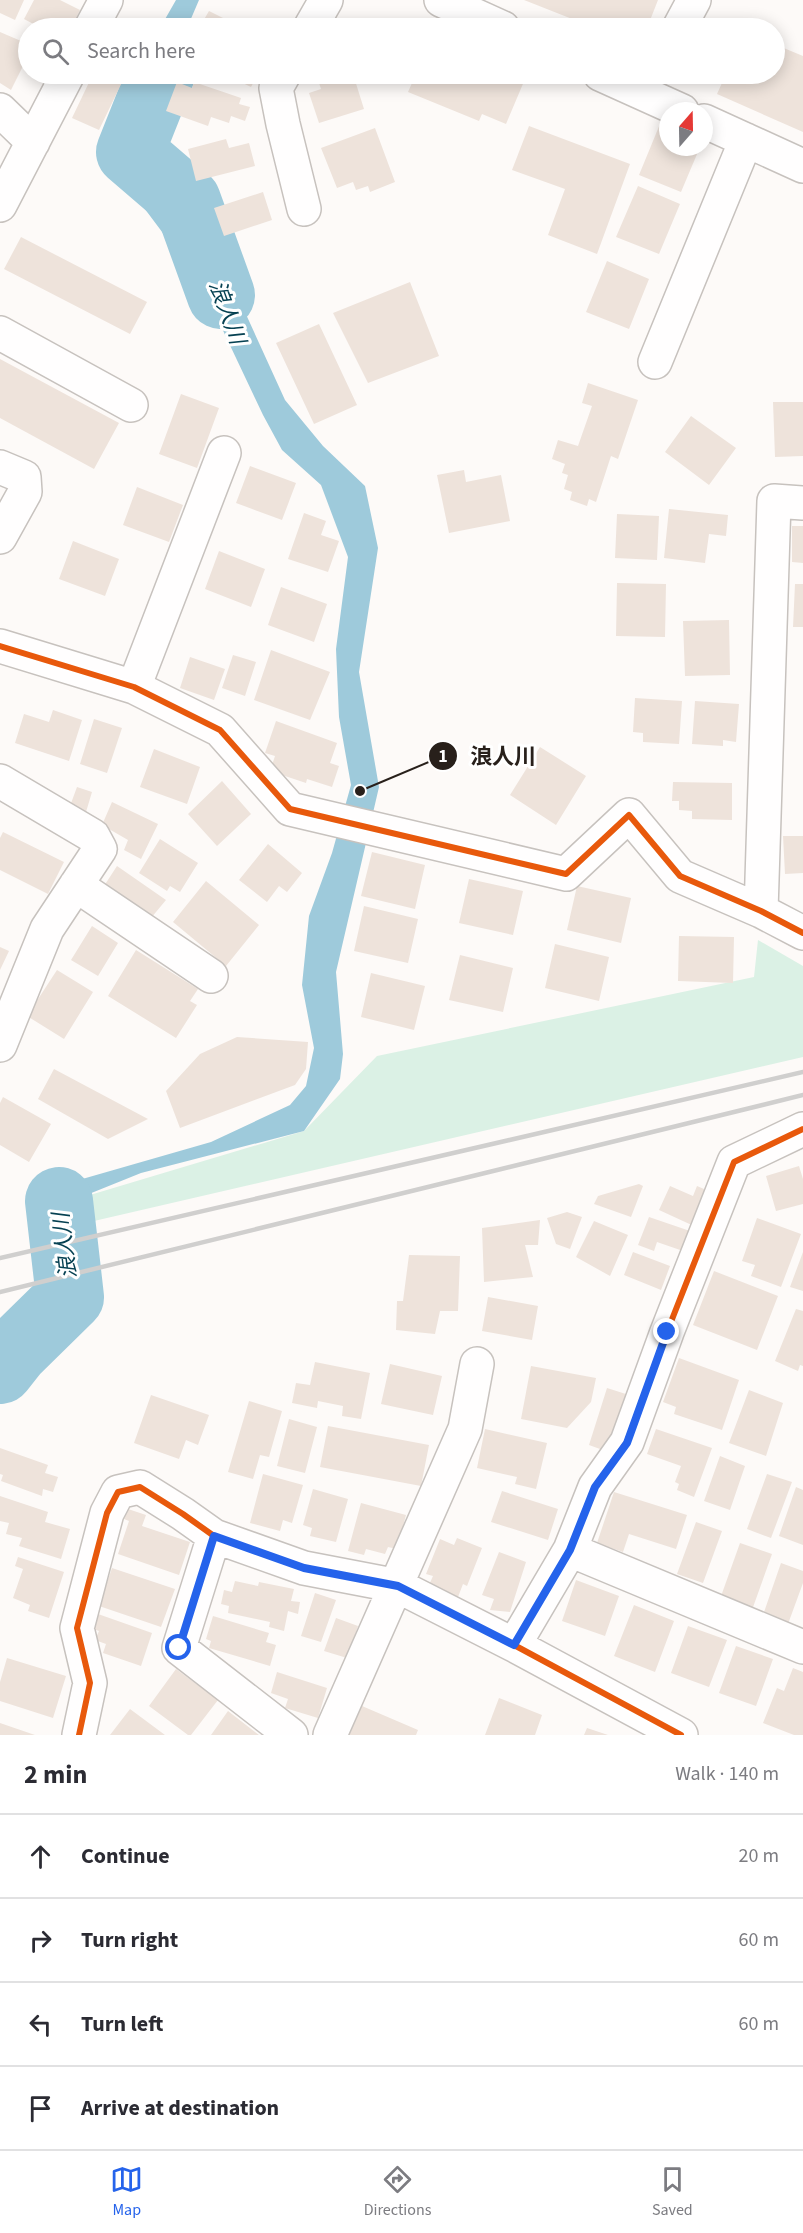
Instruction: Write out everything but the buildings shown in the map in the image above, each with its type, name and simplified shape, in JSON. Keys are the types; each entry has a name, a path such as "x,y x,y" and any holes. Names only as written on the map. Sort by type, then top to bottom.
{"street":[{"path":"96,18 105,0"},
{"path":"316,18 326,0"},
{"path":"441,0 481,18"},
{"path":"684,18 694,0"},
{"path":"0,205 17,156 62,84"},
{"path":"279,84 276,88 283,124 304,209"},
{"path":"649,84 671,102"},
{"path":"0,110 17,156"},
{"path":"713,125 803,166"},
{"path":"655,362 746,140"},
{"path":"0,333 131,405"},
{"path":"134,687 225,453"},
{"path":"0,467 24,477 25,492 0,537"},
{"path":"761,911 774,501 803,503"},
{"path":"0,646 134,687 220,730 290,809 566,874 629,815 680,876 761,911 803,933"},
{"path":"0,781 93,836 100,849 47,929 0,1045"},
{"path":"76,885 211,976"},
{"path":"514,1645 570,1550 595,1487 627,1443 667,1332 734,1162 803,1129"},
{"path":"330,1735 398,1586 465,1429 477,1364"},
{"path":"78,1735 90,1683 77,1628 106,1513 118,1492 140,1487 214,1536 304,1568 398,1586 514,1645 681,1735"},
{"path":"214,1536 179,1648 291,1735"},
{"path":"570,1550 803,1647"}],"green space":[{"path":"758,940 803,966 803,1057 94,1221 80,1198 304,1131 377,1056 754,977"}],"water":[{"path":"176,0 199,0 191,18 166,18"},
{"path":"137,84 167,84 143,153 208,231 285,400 323,446 365,486 378,548 359,672 379,787 336,972 343,1054 340,1079 304,1131 141,1173 74,1200 69,1222 80,1281 0,1370 0,1351 52,1290 54,1250 43,1219 51,1188 211,1142 290,1105 306,1086 314,1048 302,985 309,916 332,853 351,785 339,717 336,649 348,557 321,485 282,450 201,284 106,157"}],"waterway":[{"name":"浪人川","path":"157,84 130,152 187,201 221,295"},
{"name":"浪人川","path":"0,1370 15,1351 70,1297 59,1201"}],"railway":[{"path":"0,1258 803,1072"},
{"path":"0,1292 803,1095"}],"cycle path":[{"path":"0,646 134,687 220,730 290,809 566,874 629,815 680,876 761,911 803,933"},
{"path":"514,1645 570,1550 595,1487 627,1442 667,1332 734,1162 803,1129"},
{"path":"79,1735 90,1683 77,1628 107,1513 118,1492 140,1487 214,1536 304,1568 398,1586 514,1645 681,1735"}],"place":[{"name":"浪人川","path":"360,791"}],"route":[{"path":"179,1648 214,1536 304,1568 398,1586 514,1645 570,1550 595,1487 627,1443 667,1332"}]}
